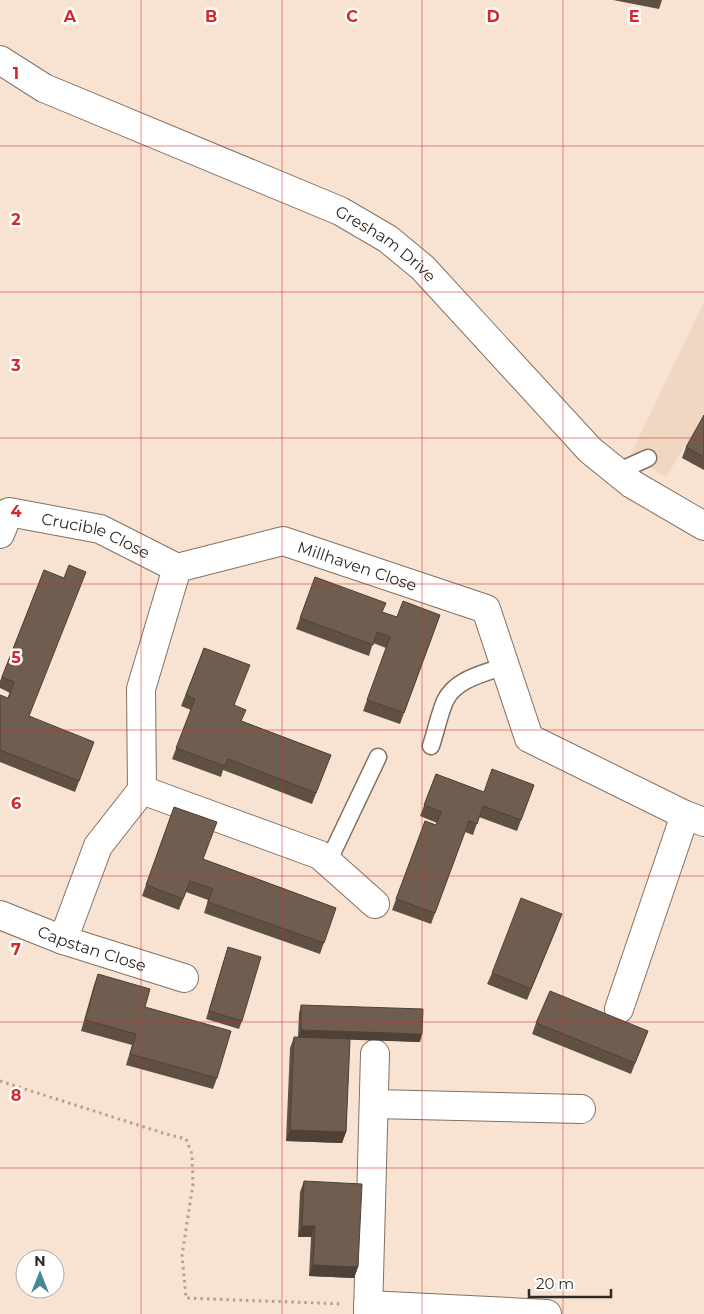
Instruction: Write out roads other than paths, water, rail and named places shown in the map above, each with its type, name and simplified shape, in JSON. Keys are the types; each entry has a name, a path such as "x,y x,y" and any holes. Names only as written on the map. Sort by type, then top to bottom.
{"street":[{"name":"Gresham Drive","path":"0,60 44,88 340,211 388,239 423,268 590,450 632,484 704,526"},
{"name":"Crucible Close","path":"3,514 100,529 177,568"},
{"name":"Millhaven Close","path":"177,568 283,541 486,609 530,738 695,819"},
{"path":"63,940 98,846 142,790 141,689 177,568"},
{"path":"142,790 320,855 375,904"},
{"path":"619,1009 695,819"},
{"name":"Capstan Close","path":"0,915 63,940 184,978"},
{"path":"375,1054 368,1310 547,1314"},
{"path":"374,1104 581,1109"}],"lane":[{"path":"617,472 648,458"},
{"path":"431,746 446,700 454,688 473,678 505,666"},
{"path":"328,862 378,757"}]}
